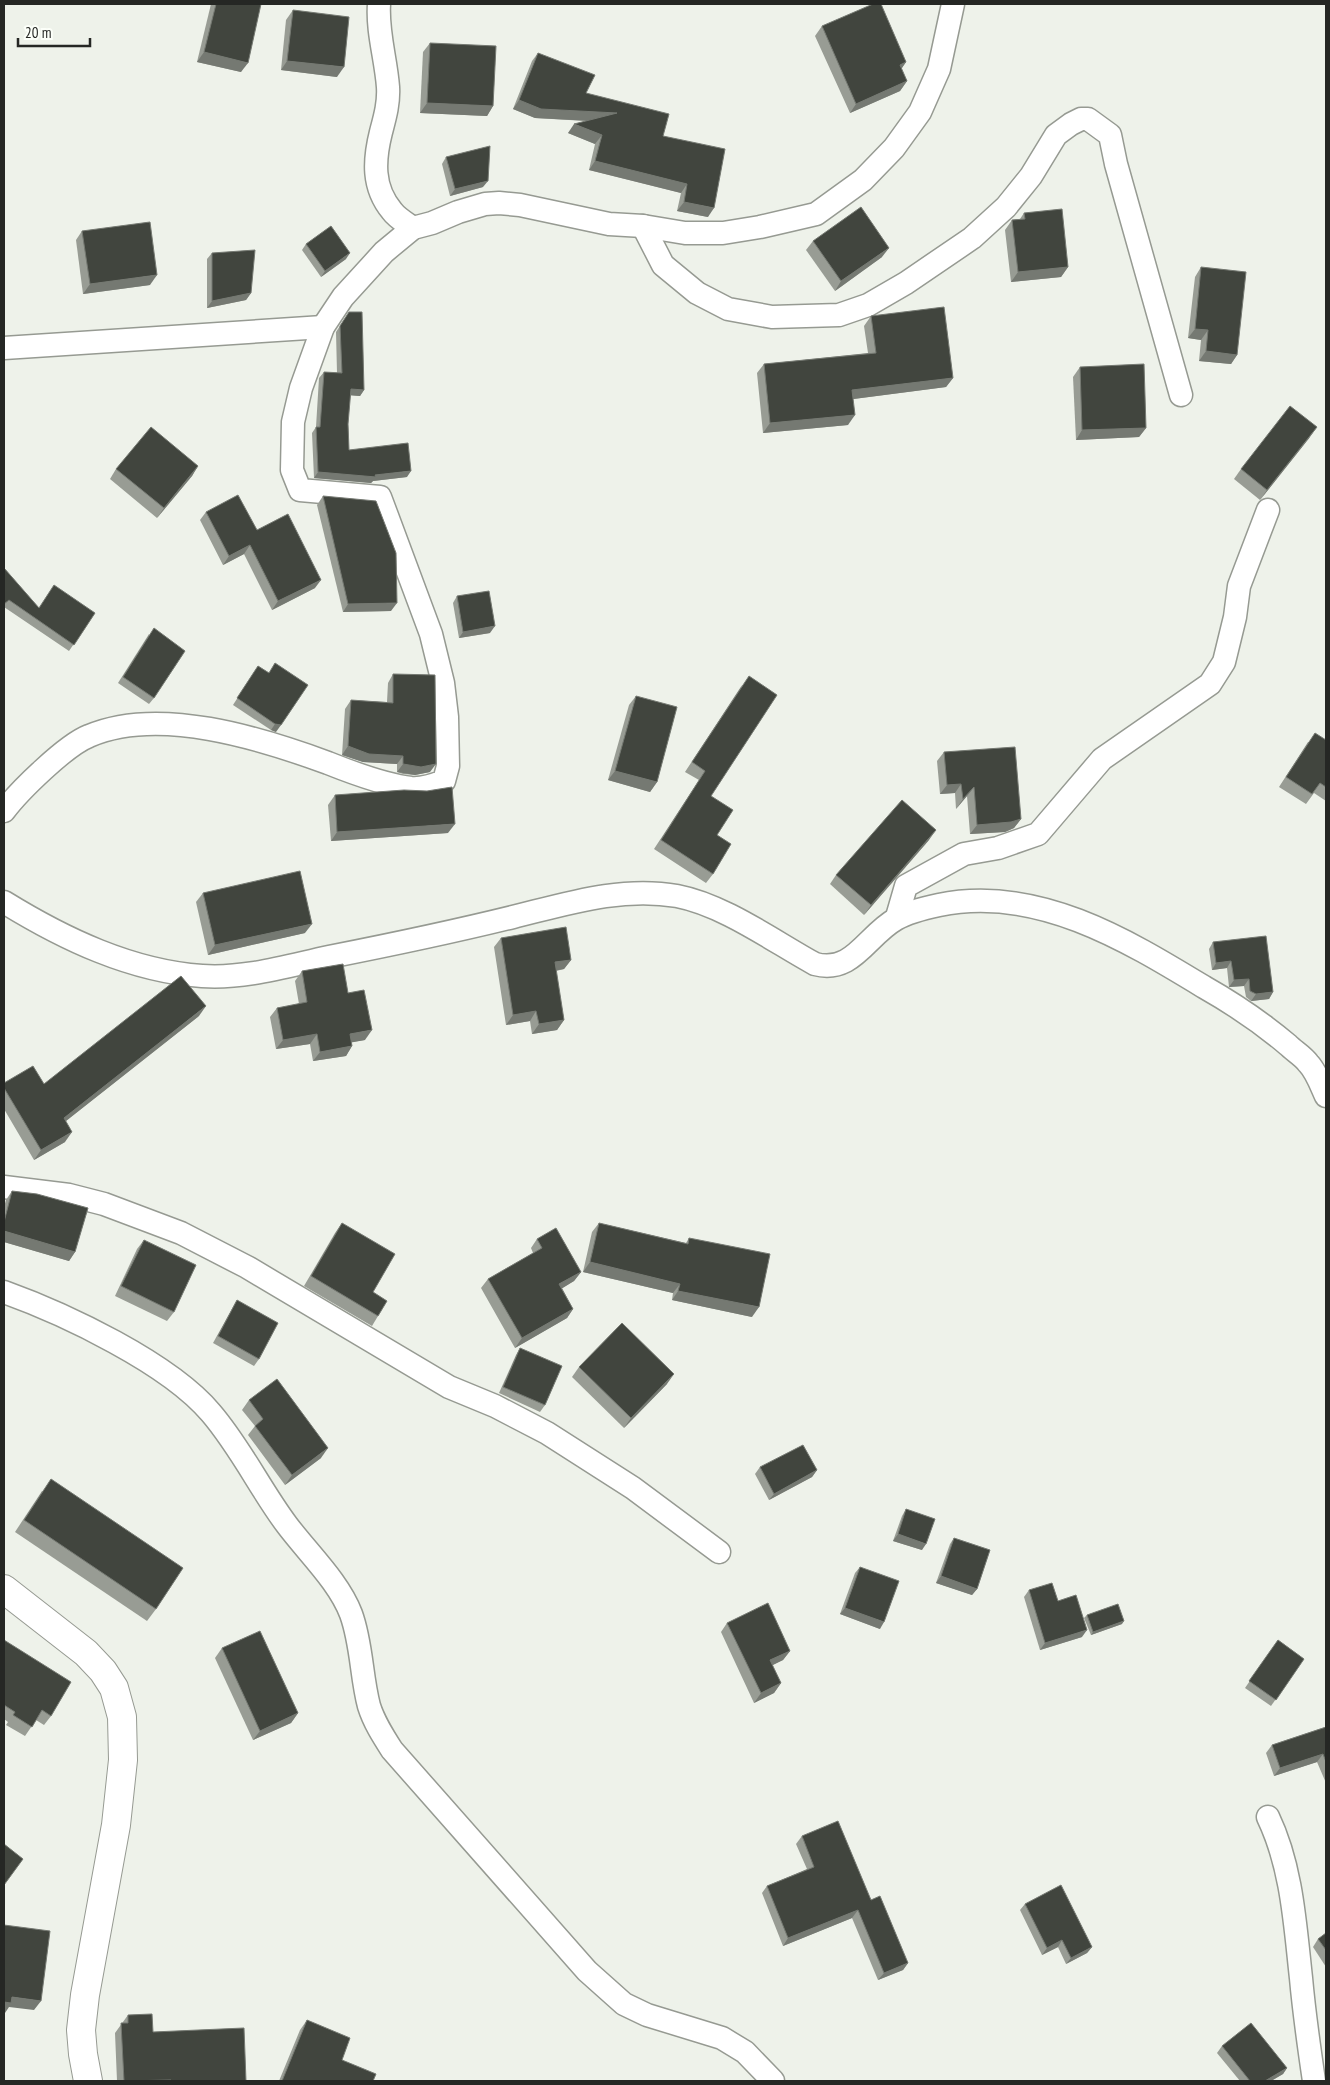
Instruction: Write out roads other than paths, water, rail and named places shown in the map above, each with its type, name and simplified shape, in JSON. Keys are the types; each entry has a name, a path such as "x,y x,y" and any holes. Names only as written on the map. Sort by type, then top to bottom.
{"street":[{"path":"379,4 388,88 387,109 376,156 376,180 392,212 413,228"},
{"path":"4,810 62,753 88,736 134,726 168,724 241,735 291,749 349,771 412,788 430,787 444,782 448,766 448,716 443,683 430,634 380,497 300,490 292,470 293,422 301,388 323,327 343,297 384,252 413,228 485,204 520,205 609,224 643,226 685,233 723,233 760,227 816,214 863,180 894,148 920,112 939,69 953,4"},
{"path":"643,226 664,265 697,293 728,309 772,317 839,315 868,304 906,283 972,238 1006,207 1023,187 1056,135 1081,119 1088,119 1110,135 1116,164 1181,395"},
{"path":"4,348 323,327"},
{"path":"897,918 906,886 964,854 998,848 1038,834 1102,759 1210,684 1224,662 1235,618 1239,586 1268,510"},
{"path":"4,902 42,925 113,956 164,970 218,977 252,974 410,940 562,904 626,893 678,896 693,901 732,917 815,964 826,967 840,965 846,961 884,926 897,918 941,905 993,902 1038,908 1086,922 1161,961 1260,1022 1309,1063 1326,1096"},
{"path":"4,1187 69,1195 104,1204 181,1233 247,1267 449,1387 495,1406 547,1433 632,1488 719,1552"},
{"path":"4,1292 81,1325 141,1358 161,1370 210,1412 239,1451 288,1526 343,1596 357,1632 370,1707 378,1729 392,1750 580,1964 624,2004 647,2015 722,2038 745,2052 764,2077"},
{"path":"4,1589 86,1653 102,1670 114,1688 122,1717 123,1760 115,1833 85,1995 81,2030 88,2081"},
{"path":"1268,1816 1274,1828 1286,1871 1297,1926 1300,1976 1314,2081"}]}
